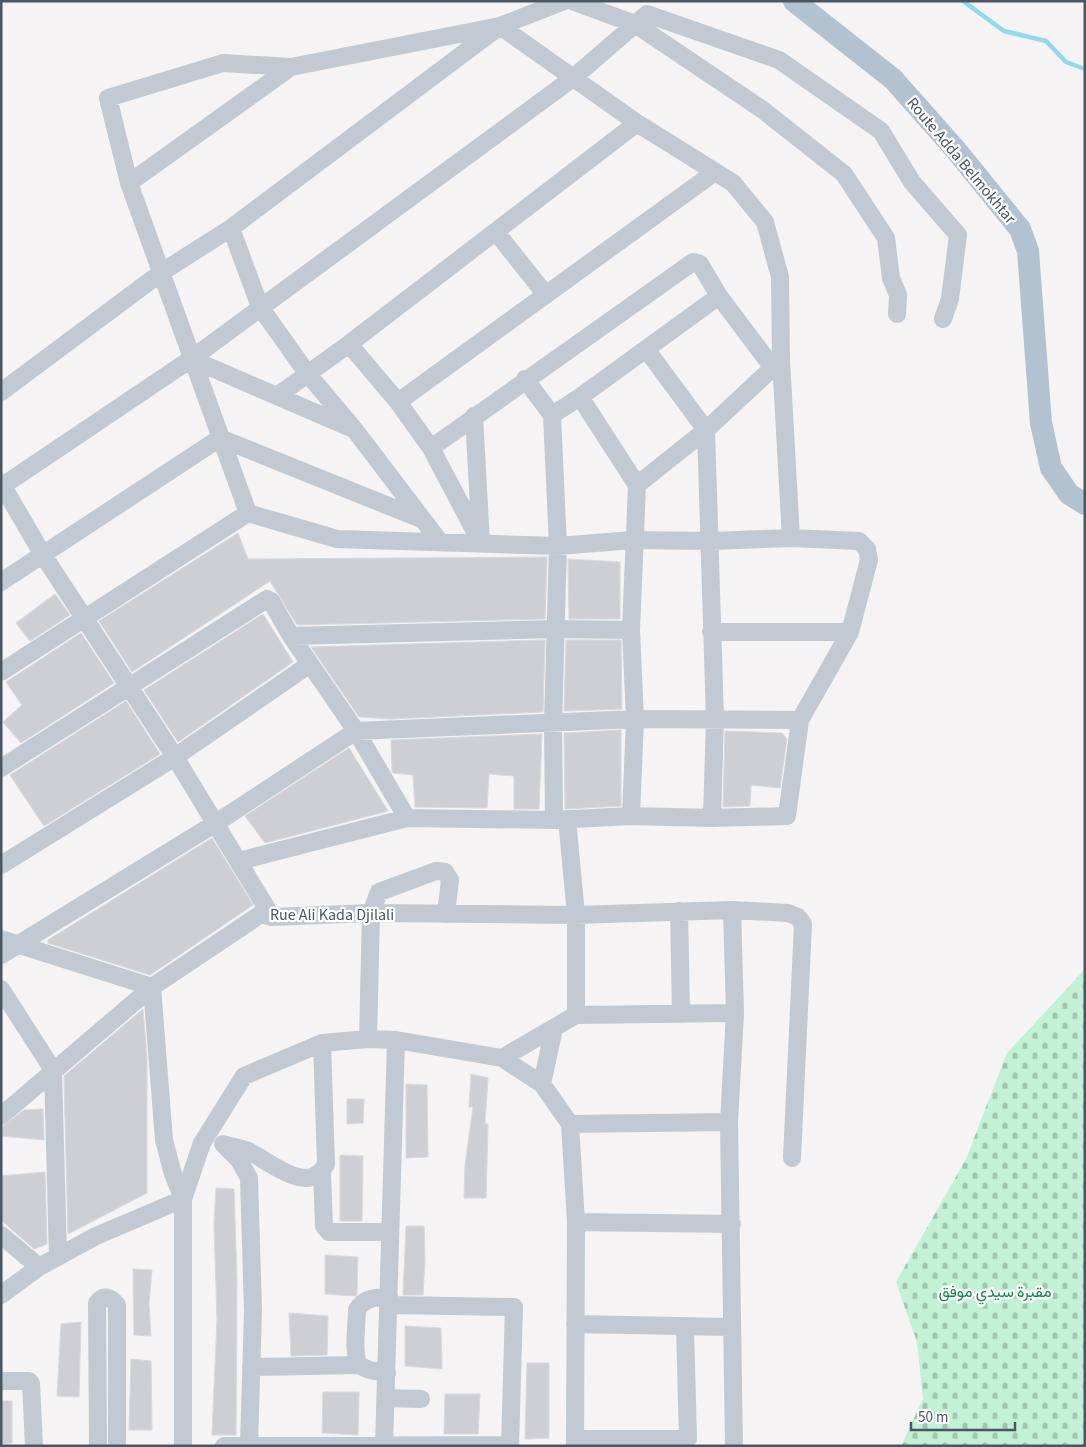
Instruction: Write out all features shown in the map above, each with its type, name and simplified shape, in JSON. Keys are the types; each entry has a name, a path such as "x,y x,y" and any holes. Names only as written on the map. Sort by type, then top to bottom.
{"main road":[{"name":"Route Adda Belmokhtar","path":"794,1 893,79 1020,229 1028,251 1041,423 1051,468 1068,494 1085,504"}],"street":[{"path":"248,513 191,360 162,272 129,183 108,98 223,63 291,67 500,26 564,1"},
{"path":"572,1 641,19 779,60 881,131 912,182 958,236 950,299 943,320"},
{"path":"272,917 175,757 128,688 43,555 2,485 191,360 573,78 641,19"},
{"path":"641,19 763,110 844,174 886,238 892,278 898,295 897,314"},
{"path":"500,26 637,123 734,183 765,222 780,276 777,364 790,538"},
{"path":"1,392 162,272 231,228 500,26"},
{"path":"129,183 291,67"},
{"path":"276,396 349,344 637,123"},
{"path":"398,402 715,172"},
{"path":"231,228 260,308 307,373 354,429 440,542"},
{"path":"496,232 546,295"},
{"path":"431,448 525,379 693,262 700,264 719,296 777,364"},
{"path":"552,415 580,397 719,296"},
{"path":"349,344 398,402 431,448 481,543"},
{"path":"646,349 706,430 711,541 711,632 715,718 712,818"},
{"path":"191,360 354,429"},
{"path":"637,485 706,430 777,364"},
{"path":"525,379 552,415 558,546 553,723 560,819 576,914 576,1015"},
{"path":"580,397 637,485 633,540 631,630 635,719 631,816"},
{"path":"474,416 481,543"},
{"path":"220,438 421,519"},
{"path":"1,582 220,438"},
{"path":"1,672 248,513 337,539 558,546 633,540 711,541 790,538 859,541 867,549 869,560 850,632 800,720 787,816 712,818 631,816 560,819 407,818 239,861"},
{"path":"1,768 261,601 270,601 291,636 356,731 407,818"},
{"path":"291,636 555,629 631,630"},
{"path":"711,632 850,632"},
{"path":"1,865 175,757 310,664"},
{"path":"1,955 216,823 356,731 635,719 800,720"},
{"path":"368,1039 371,913 379,892 436,871 445,872 450,880 446,914"},
{"path":"732,910 735,1013 729,1122 734,1446"},
{"name":"Rue Ali Kada Djilali","path":"2,1116 53,1070 152,987 261,914 272,917 371,913 576,914 732,910 788,913 798,917 803,924 792,1158"},
{"path":"679,911 681,1014"},
{"path":"1,939 152,987 164,1140 173,1174 183,1199"},
{"path":"1,989 53,1070 58,1257"},
{"path":"502,1058 576,1015 735,1013"},
{"path":"542,1084 554,1028"},
{"path":"183,1446 183,1199 202,1143 244,1076 322,1043 368,1039 396,1040 502,1058 542,1084 570,1124 576,1222 575,1443 688,1443 685,1327"},
{"path":"384,1445 396,1040"},
{"path":"322,1043 326,1164 322,1172 324,1226 329,1232 390,1232"},
{"path":"570,1124 729,1122"},
{"path":"202,1143 223,1144 246,1150 290,1175 312,1177 322,1172"},
{"path":"223,1144 239,1160 249,1178 252,1311 249,1445"},
{"path":"1,1295 39,1267 96,1236 183,1199"},
{"path":"576,1222 732,1224"},
{"path":"1,1235 39,1267"},
{"path":"98,1446 97,1303 100,1299 108,1298 112,1299 117,1305 118,1446"},
{"path":"224,1446 510,1446 514,1307 367,1299 361,1303 357,1310 356,1358 360,1365"},
{"path":"576,1324 731,1327"},
{"path":"251,1367 360,1365 387,1373"},
{"path":"1,1381 29,1381 31,1384 34,1446"},
{"path":"386,1398 421,1398"}],"green space":[{"name":"مقبرة سيدي موفق","path":"1085,969 1085,1446 901,1446 923,1399 917,1342 896,1282 966,1159 1007,1053"}],"building":[{"path":"238,533 248,559 547,557 545,619 297,625 270,581 132,672 99,621"},
{"path":"568,559 620,562 620,619 569,619"},
{"path":"55,594 70,615 30,641 16,623"},
{"path":"263,614 293,662 178,742 144,690"},
{"path":"81,633 114,683 21,743 3,722 22,705 6,682"},
{"path":"545,640 543,712 391,719 359,717 311,647"},
{"path":"566,640 621,640 622,709 564,711"},
{"path":"126,701 160,754 44,826 10,775"},
{"path":"621,730 621,806 565,809 564,733"},
{"path":"725,731 782,733 787,739 780,788 751,785 750,806 723,807"},
{"path":"542,734 539,809 514,809 514,776 489,774 487,808 415,807 413,775 393,773 392,771 391,740"},
{"path":"349,748 388,811 265,843 245,816"},
{"path":"212,838 253,905 150,975 48,943 48,940"},
{"path":"143,1009 147,1058 147,1193 68,1234 64,1076"},
{"path":"471,1074 488,1078 485,1124 488,1124 486,1198 464,1198 465,1165 473,1107 469,1107"},
{"path":"406,1084 427,1085 428,1157 406,1158"},
{"path":"347,1099 364,1099 363,1123 347,1124"},
{"path":"43,1109 44,1140 2,1136 3,1126 24,1110"},
{"path":"340,1155 363,1156 362,1221 340,1221"},
{"path":"45,1172 47,1244 34,1249 1,1220 1,1176"},
{"path":"216,1188 234,1189 237,1281 236,1435 212,1435 217,1319 214,1226"},
{"path":"406,1226 424,1226 425,1261 423,1295 403,1295"},
{"path":"325,1255 358,1257 357,1294 355,1296 325,1294"},
{"path":"133,1269 152,1270 149,1304 151,1336 134,1335"},
{"path":"289,1313 328,1316 327,1355 291,1356"},
{"path":"81,1322 79,1397 57,1396 61,1324"},
{"path":"405,1326 441,1328 442,1369 405,1366"},
{"path":"131,1359 151,1361 152,1430 129,1430"},
{"path":"527,1363 549,1363 549,1438 525,1439"},
{"path":"323,1392 359,1392 358,1435 322,1433"},
{"path":"445,1394 480,1394 478,1434 444,1434"},
{"path":"1,1401 12,1401 12,1443 1,1444"}],"waterway":[{"path":"963,1 1004,31 1046,41 1066,62 1085,69"}]}
